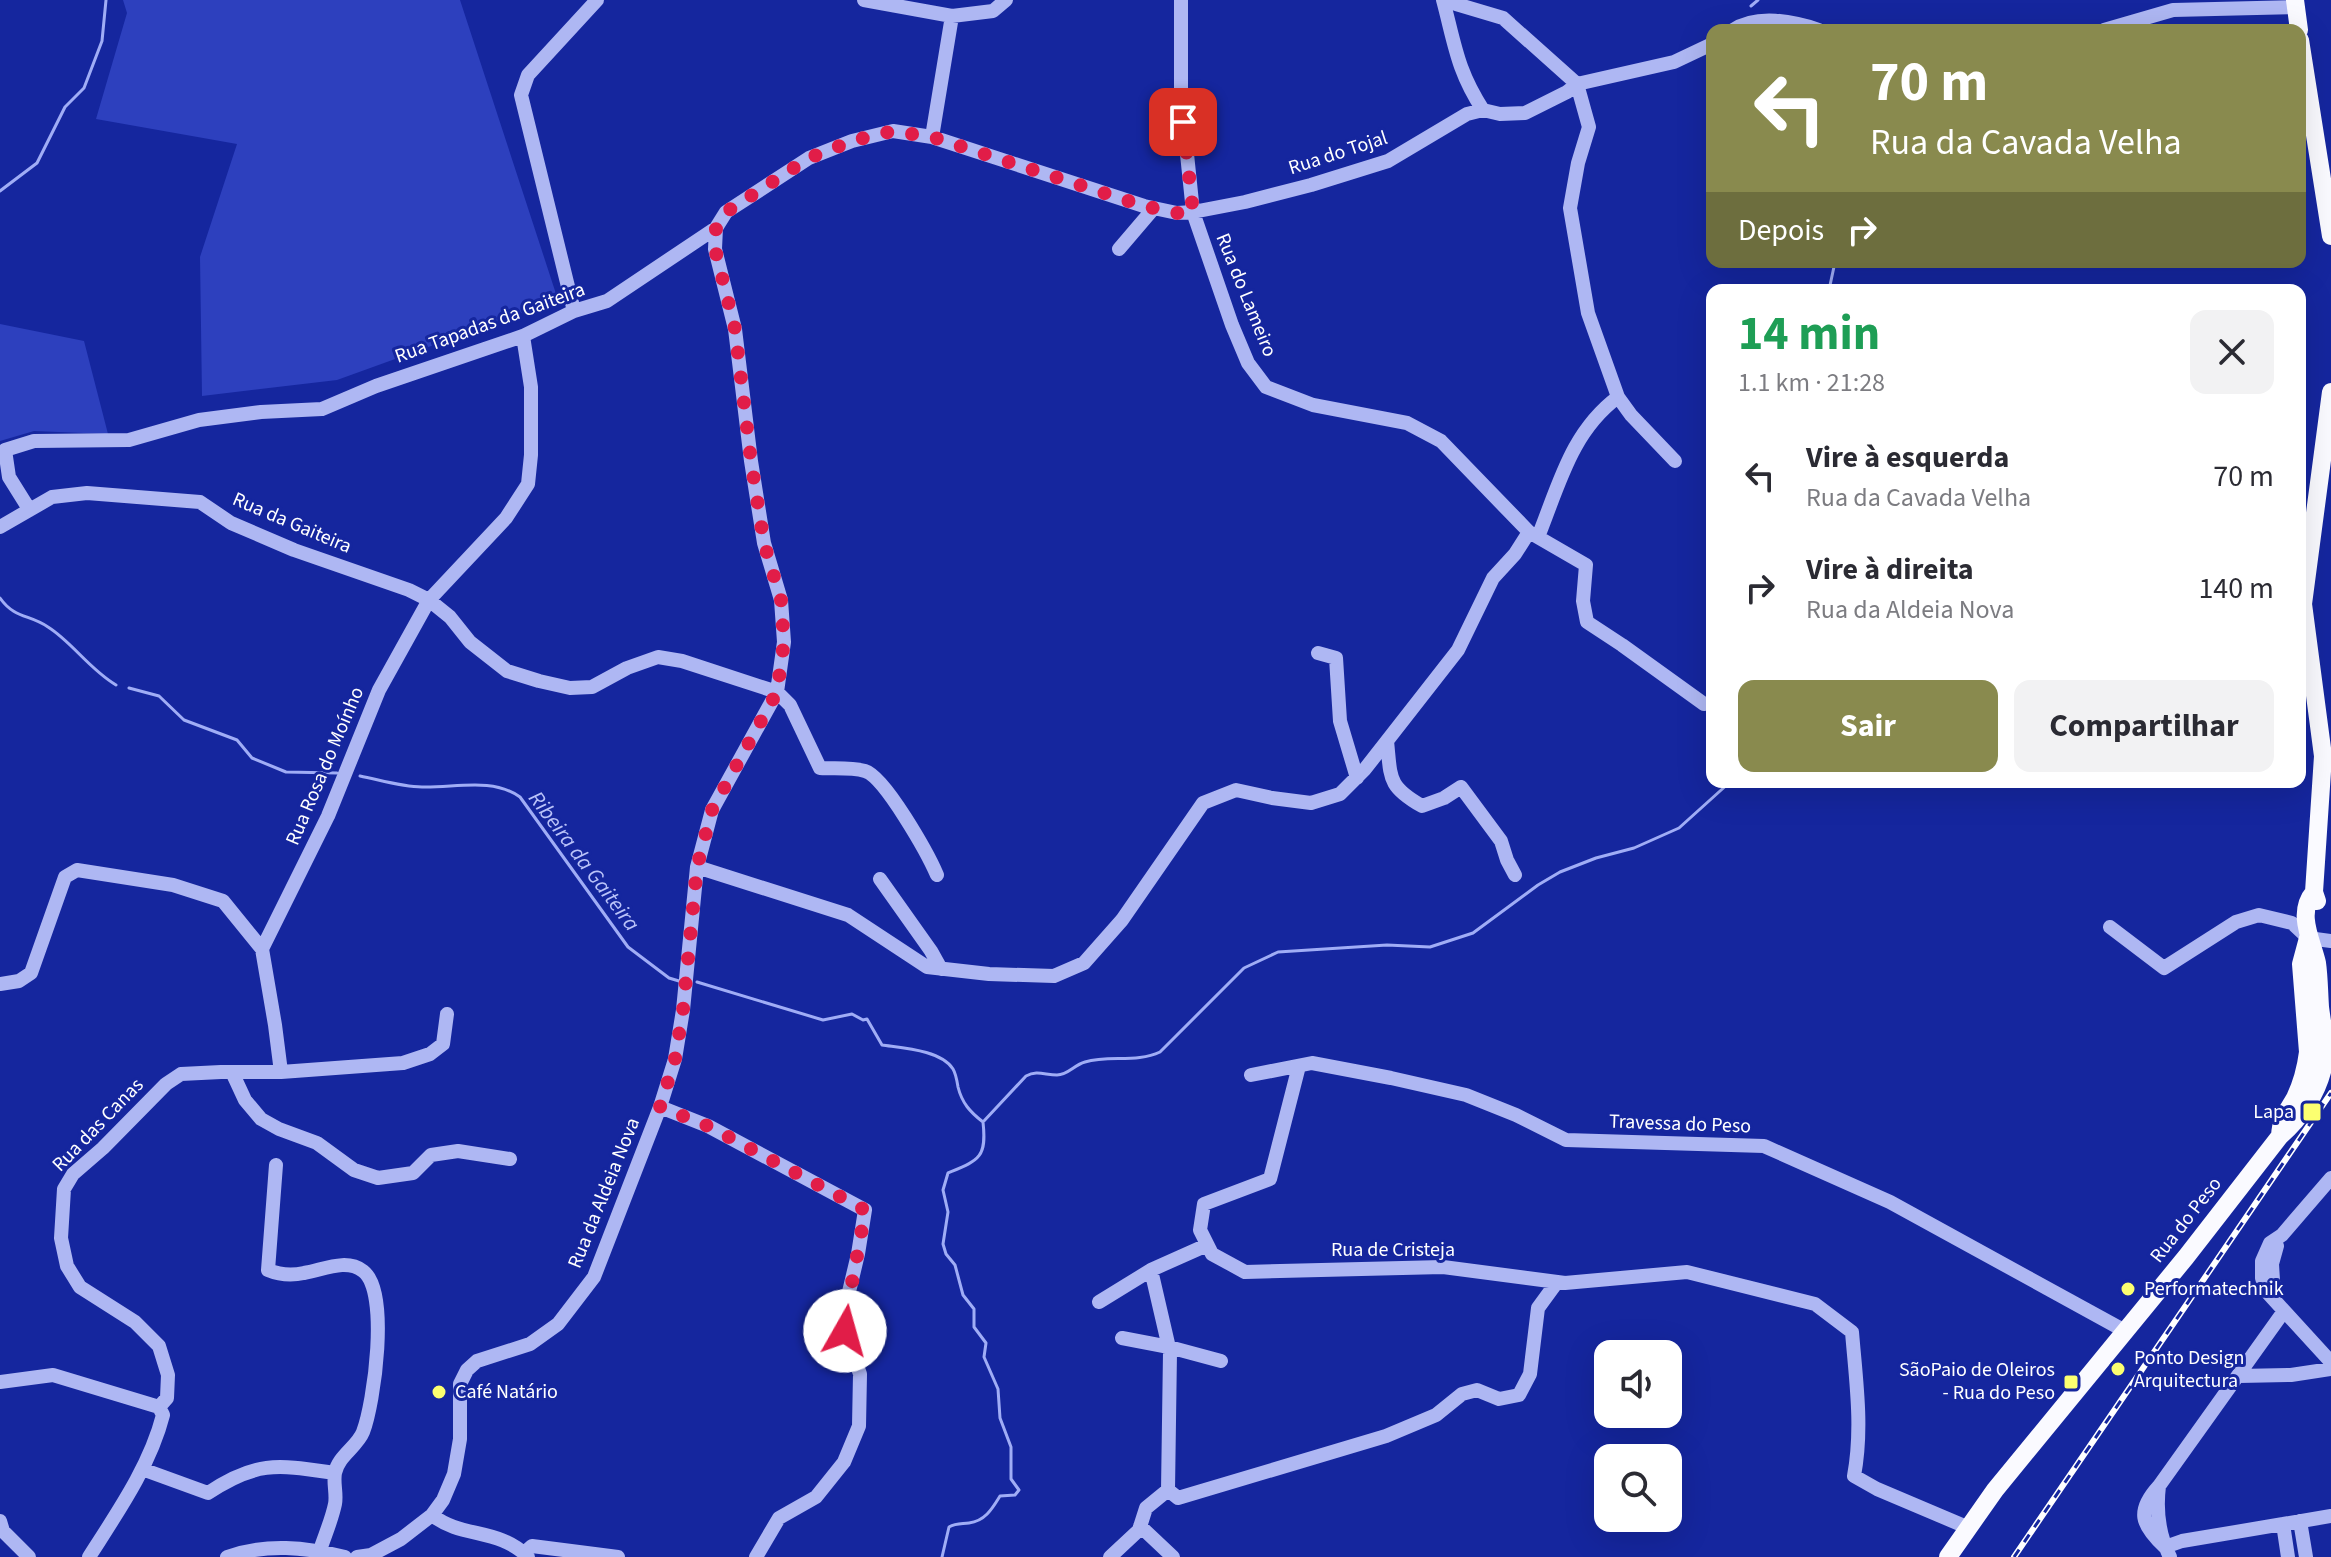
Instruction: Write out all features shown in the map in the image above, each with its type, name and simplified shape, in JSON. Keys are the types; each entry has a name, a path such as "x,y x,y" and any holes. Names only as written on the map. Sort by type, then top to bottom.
{"main road":[{"path":"2295,4 2298,24"},
{"path":"2306,72 2326,179 2331,236"},
{"name":"Rua do Peso","path":"2306,574 2326,462 2331,392"},
{"name":"Rua do Peso","path":"1948,1557 1995,1490 2186,1257 2280,1136 2281,1122 2321,1048 2301,964 2308,938 2306,915 2309,899 2314,892 2327,756 2306,623"}],"street":[{"path":"574,311 521,95 528,75 597,0"},
{"path":"864,0 952,16 993,11 1006,0"},
{"name":"Rua do Lameiro","path":"1181,0 1181,96 1193,212 1248,363 1266,387 1313,405 1407,423 1441,441 1533,535 1586,565 1583,601 1587,622 1704,704"},
{"path":"1443,0 1459,65 1467,86 1483,110"},
{"path":"1452,0 1456,4 1503,18 1577,84 1589,127 1578,163 1570,208 1588,313 1618,397 1675,461"},
{"path":"2125,24 2173,10 2295,4"},
{"path":"2139,24 2173,10"},
{"path":"932,137 952,16"},
{"path":"1743,24 1755,20 1790,24"},
{"name":"Rua do Tojal","path":"932,137 1154,208 1177,213 1193,212 1258,199 1388,161 1467,114 1483,110 1500,114 1525,113 1577,84 1674,62 1706,47"},
{"name":"Rua Tapadas da Gaiteira","path":"29,509 9,477 5,450 34,441 129,440 199,420 261,412 322,409 376,386 523,336 574,311 607,301 716,228 726,212 809,158 852,141 893,131 932,137"},
{"path":"1119,249 1154,208"},
{"name":"Rua da Aldeia Nova","path":"357,1557 371,1555 401,1539 432,1515 443,1500 454,1474 460,1439 460,1384 467,1370 477,1361 530,1344 558,1324 594,1277 660,1107 675,1059 697,867 712,810 777,692 784,642 781,600 764,543 735,329 715,249 716,228"},
{"name":"Rua Rosa do Moínho","path":"262,949 328,816 379,690 429,600 506,518 528,484 531,387 523,336"},
{"path":"697,867 848,915 927,967 989,974 1054,976 1084,963 1122,920 1203,803 1236,790 1311,803 1340,794 1357,778 1458,650 1493,578 1533,535 1577,440 1592,419 1618,397"},
{"name":"Rua da Gaiteira","path":"0,527 52,497 87,493 200,502 231,523 294,550 409,590 429,600 450,617 470,642 507,671 570,688 592,687 627,668 658,657 682,661 777,692"},
{"path":"1318,653 1336,658 1340,721 1357,778"},
{"path":"777,692 790,705 820,768 867,771 876,779 908,822 937,875"},
{"path":"1387,741 1392,780 1403,795 1422,806 1444,798 1461,787 1501,841 1515,875"},
{"path":"0,984 19,981 31,973 65,877 77,870 173,885 223,901 262,949 281,1072"},
{"path":"880,879 941,969"},
{"path":"2110,927 2164,968 2236,922 2259,915 2292,923 2308,938 2331,941"},
{"name":"Rua das Canas","path":"89,1557 142,1469 160,1428 163,1415 159,1407 167,1398 168,1375 159,1346 135,1322 80,1287 67,1266 61,1238 64,1189 73,1174 166,1084 181,1074 281,1072 403,1063 430,1054 443,1044 447,1014"},
{"name":"Travessa do Peso","path":"1251,1075 1312,1063 1466,1095 1566,1140 1764,1146 1890,1202 2125,1331"},
{"path":"1099,1302 1151,1270 1207,1245 1200,1230 1204,1204 1270,1179 1299,1066"},
{"path":"232,1072 245,1100 261,1119 317,1143 354,1170 378,1178 413,1173 431,1155 458,1151 510,1159"},
{"path":"660,1107 708,1126 865,1210 848,1296 845,1331 860,1374 859,1426 844,1462 816,1497 779,1518 756,1557"},
{"path":"276,1165 268,1270 280,1275 302,1274 333,1266 351,1266 363,1271 372,1282 376,1297 378,1343 374,1389 362,1435 335,1473 336,1502 320,1550"},
{"path":"2331,1178 2282,1235 2272,1264 2274,1297 2331,1362"},
{"name":"Rua de Cristeja","path":"1207,1245 1212,1254 1245,1272 1443,1267 1557,1282 1687,1272 1815,1304 1852,1332 1860,1424 1854,1476 1969,1528"},
{"path":"1151,1270 1169,1347 1168,1490"},
{"path":"1168,1490 1178,1498 1386,1436 1436,1415 1462,1394 1477,1390 1499,1399 1519,1395 1530,1374 1538,1308 1557,1282"},
{"path":"2284,1311 2159,1486 2157,1507 2167,1552 2182,1541 2331,1516"},
{"path":"1122,1338 1221,1361"},
{"path":"2239,1376 2291,1375 2331,1369"},
{"path":"0,1382 53,1375 159,1407"},
{"path":"142,1469 208,1493 231,1477 257,1469 285,1466 335,1473"},
{"path":"1110,1557 1139,1530 1146,1508 1168,1490"},
{"path":"432,1515 444,1525 506,1540 526,1555 532,1546 618,1557"},
{"path":"0,1521 3,1531 29,1557"},
{"path":"2300,1521 2306,1557"},
{"path":"2283,1524 2288,1557"},
{"path":"1140,1526 1173,1557"},
{"path":"227,1557 265,1547 320,1550 345,1557"}],"shaded area":[{"path":"123,0 460,0 558,300 337,380 202,396 200,257 237,144 96,119 127,13"},
{"path":"0,324 84,341 108,434 34,431 0,441"}],"waterway":[{"name":"Ribeira da Gaiteira","path":"0,191 37,163 65,107 84,88 102,41 106,0"},
{"path":"1751,6 1758,0"},
{"path":"1830,284 1834,268"},
{"name":"Ribeira da Gaiteira","path":"0,598 11,610 57,633 116,685"},
{"name":"Ribeira da Gaiteira","path":"129,688 159,696 184,720 237,740 252,758 286,772 337,773"},
{"name":"Ribeira da Gaiteira","path":"360,776 414,787 485,785 520,797 628,947 669,978 679,981"},
{"path":"983,1122 1030,1074 1061,1075 1085,1062 1142,1057 1160,1052 1244,968 1278,952 1387,945 1430,947 1473,933 1560,872 1634,848 1679,828 1723,788"},
{"name":"Ribeira da Gaiteira","path":"697,982 823,1020 852,1014 867,1019 882,1045 931,1054 947,1063 954,1071 964,1102 983,1122"},
{"path":"942,1557 949,1527 979,1520 991,1510 1000,1496 1015,1495 1019,1490 1011,1479 1011,1447 1000,1418 998,1389 984,1357 986,1343 974,1327 974,1309 963,1295 955,1265 943,1244 948,1212 943,1190 948,1173 979,1156 984,1143 983,1122"}],"railway":[{"path":"2014,1557 2331,1093"}],"place":[{"name":"Lapa","path":"2312,1112"},
{"name":"Performatechnik","path":"2128,1289"},
{"name":"Ponto Design Arquitectura","path":"2118,1369"},
{"name":"SãoPaio de Oleiros - Rua do Peso","path":"2071,1382"},
{"name":"Café Natário","path":"439,1392"}],"route":[{"path":"845,1331 848,1296 865,1210 708,1126 660,1107 675,1059 697,867 712,810 777,692 784,642 781,600 764,543 751,461 735,329 715,249 716,228 726,212 809,158 852,141 893,131 932,137 1144,206 1177,213 1193,212 1183,122"}]}
